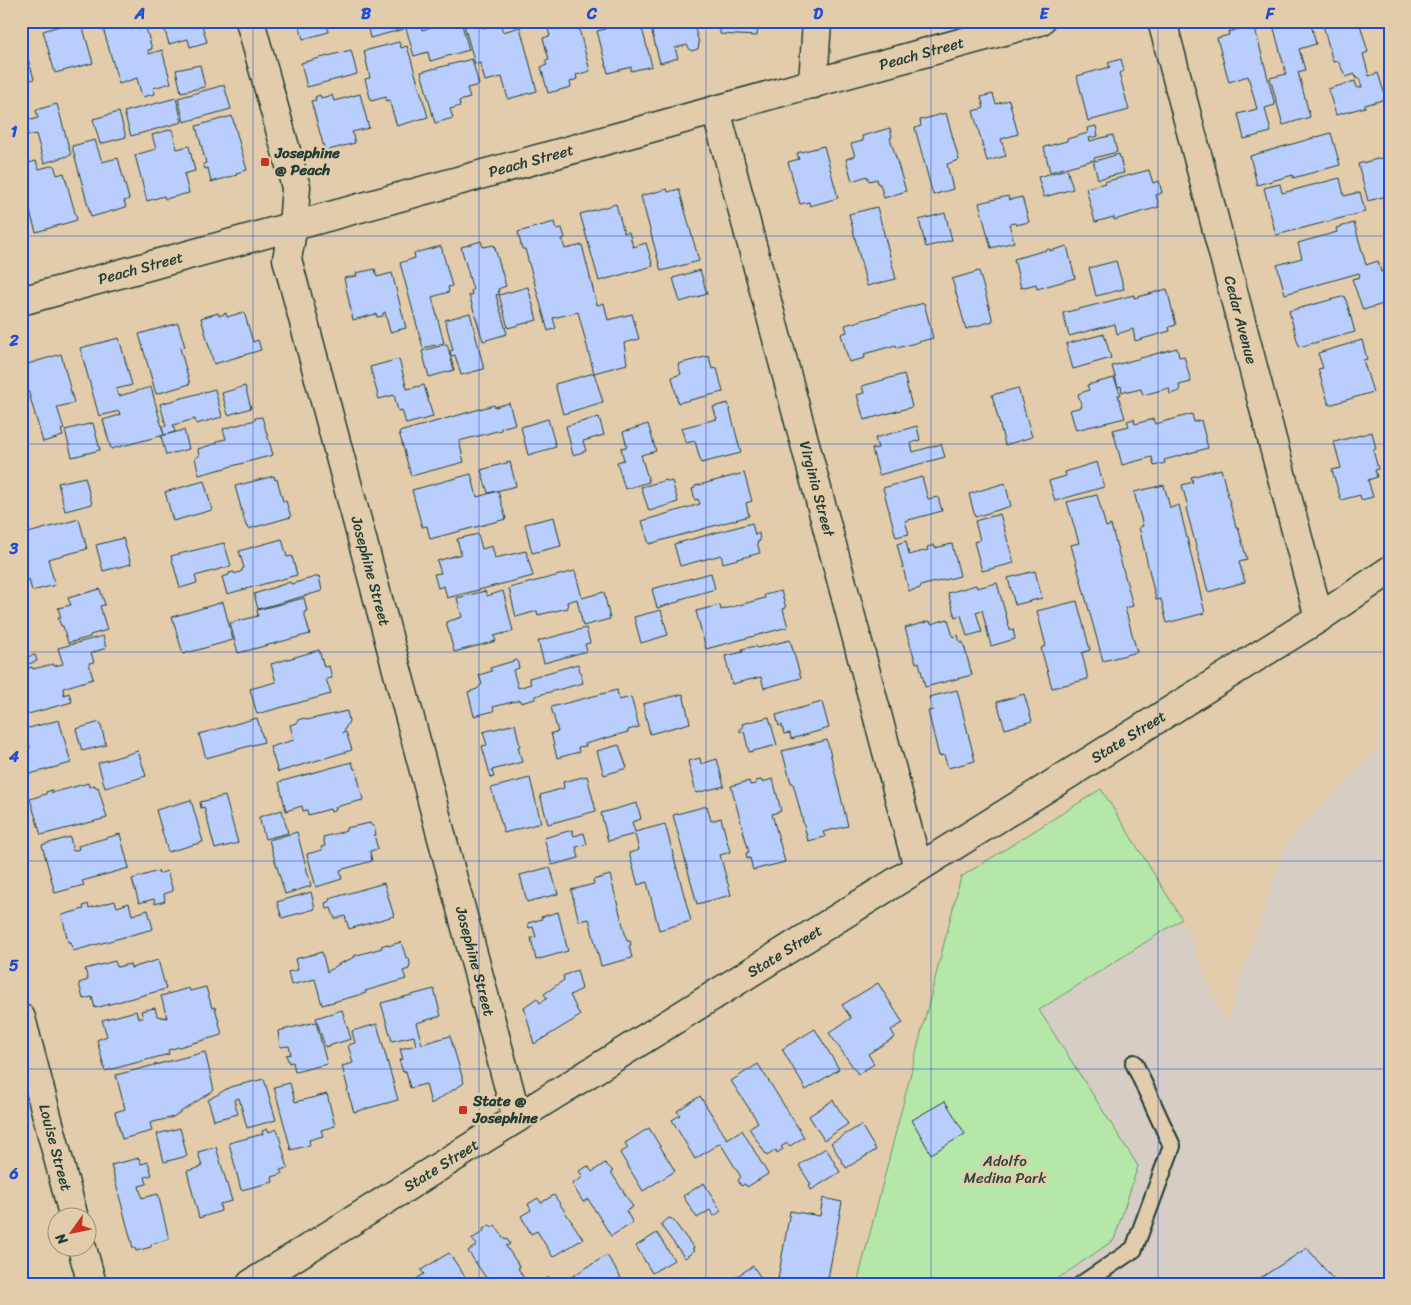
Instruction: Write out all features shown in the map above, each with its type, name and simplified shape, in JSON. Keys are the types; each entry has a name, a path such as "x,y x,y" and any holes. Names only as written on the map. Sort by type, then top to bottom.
{"street":[{"name":"Josephine Street","path":"250,21 296,188 293,226 287,259 517,1118"},
{"path":"813,84 816,21"},
{"name":"Peach Street","path":"21,301 1040,21"},
{"name":"Cedar Avenue","path":"1162,21 1319,618"},
{"name":"Virginia Street","path":"716,110 918,868"},
{"name":"State Street","path":"251,1284 1319,618 1390,570"},
{"name":"Louise Street","path":"21,1018 71,1208"},
{"path":"85,1258 92,1284"}],"lane":[{"path":"1082,1284 1134,1249 1172,1146 1134,1063"}],"shaded area":[{"path":"1390,622 1390,1284 1050,1284 1114,1240 1039,1010 1182,919 1226,1025 1285,846 1378,747 1387,624"}],"green space":[{"name":"Adolfo Medina Park","path":"1101,789 1182,919 1039,1010 1138,1166 1114,1240 1050,1284 857,1284 961,877"}],"building":[{"path":"81,21 93,63 55,73 43,31"},
{"path":"101,21 144,21 152,49 148,50 149,54 162,50 171,83 153,88 155,94 142,97 137,78 119,84"},
{"path":"162,21 205,21 206,24 202,25 207,42 190,47 188,39 169,44"},
{"path":"298,21 326,21 329,32 303,39"},
{"path":"375,21 402,21 404,29 370,38 368,28 377,26"},
{"path":"404,21 420,21 422,30 461,21 469,50 430,61 428,52 414,56"},
{"path":"463,21 481,21 483,28 500,23 503,32 520,27 537,91 508,99 502,77 485,81 480,63 475,64"},
{"path":"546,21 577,21 590,71 576,75 577,79 570,82 571,87 548,93 541,67 547,65 545,61 549,60 543,38 550,36"},
{"path":"603,21 640,21 652,66 631,71 631,67 608,73 597,31 605,29"},
{"path":"649,21 693,21 699,43 698,49 691,51 687,45 675,48 678,58 660,63"},
{"path":"720,21 758,21 757,36 720,34"},
{"path":"1272,21 1310,21 1316,44 1299,49 1305,70 1298,72 1310,117 1283,125 1270,78 1286,74"},
{"path":"1331,21 1359,21 1368,52 1363,54 1369,76 1378,73 1386,99 1336,115 1328,89 1355,81 1357,88 1362,87 1359,78 1356,79 1355,74 1346,77 1338,61 1333,62 1323,25"},
{"path":"1254,25 1275,105 1265,108 1271,132 1244,139 1238,114 1257,109 1248,76 1229,82 1217,38 1229,35 1228,32"},
{"path":"23,36 34,79 21,83 21,37"},
{"path":"399,42 401,48 407,46 428,117 397,126 389,100 386,101 386,97 371,101 365,79 370,78 364,51"},
{"path":"351,50 357,74 307,87 301,63"},
{"path":"472,59 479,85 467,88 470,98 459,101 460,106 450,109 453,118 435,123 421,72"},
{"path":"1121,59 1124,71 1119,73 1129,110 1088,121 1077,76 1110,67 1108,63"},
{"path":"200,65 205,87 181,92 176,70"},
{"path":"224,85 231,109 184,122 178,98"},
{"path":"360,94 369,128 352,132 355,143 325,151 311,101 316,100 315,97 320,95 321,98 332,95 334,101"},
{"path":"993,94 996,104 1009,100 1018,134 1001,139 1006,156 987,161 973,111 984,108 981,97"},
{"path":"176,98 182,122 131,136 124,112"},
{"path":"57,104 71,155 44,163 36,134 28,136 24,122 38,118 36,110"},
{"path":"119,112 126,137 100,144 93,119"},
{"path":"946,113 959,160 947,164 953,189 933,195 915,128 921,126 920,120"},
{"path":"232,116 247,170 236,173 237,175 211,182 208,168 205,169 203,164 206,163 196,126"},
{"path":"1096,126 1098,136 1089,138 1090,141 1113,135 1117,152 1094,158 1095,161 1119,154 1124,173 1098,179 1093,160 1050,172 1044,147 1088,133 1087,128"},
{"path":"890,128 892,137 890,138 906,191 884,198 877,179 869,181 867,176 852,181 846,159 855,156 851,144 863,141 862,136"},
{"path":"172,129 177,149 189,146 195,171 184,174 189,193 165,199 164,196 147,201 135,155 156,149 152,135"},
{"path":"1331,133 1340,165 1293,178 1293,175 1257,185 1250,156"},
{"path":"95,140 102,162 118,158 129,199 124,201 126,207 91,217 72,146"},
{"path":"824,146 838,198 810,206 809,202 800,204 788,162 799,159 797,153"},
{"path":"1389,156 1390,195 1368,201 1358,164"},
{"path":"36,161 39,169 54,165 57,175 64,173 77,220 36,232 21,181 21,165"},
{"path":"1067,169 1073,189 1044,197 1038,177"},
{"path":"1149,170 1153,183 1159,181 1162,193 1156,195 1159,207 1114,220 1114,217 1095,222 1086,188"},
{"path":"1340,178 1344,196 1360,192 1365,212 1276,235 1264,188 1280,184 1282,193"},
{"path":"667,189 668,192 679,189 699,261 661,271 641,196"},
{"path":"1008,196 1009,200 1022,197 1029,222 1016,225 1015,223 1009,224 1014,242 991,248 979,203"},
{"path":"616,204 624,233 629,232 633,247 646,243 653,266 599,281 580,214"},
{"path":"877,207 896,279 867,286 849,214"},
{"path":"945,213 952,240 926,247 919,220"},
{"path":"554,222 556,229 562,228 565,238 562,239 565,249 582,245 597,305 604,303 608,320 632,314 639,339 624,343 627,364 594,373 578,312 553,318 556,328 548,331 525,249 522,249 518,232"},
{"path":"1354,223 1366,265 1378,261 1381,272 1390,272 1390,302 1363,310 1352,279 1360,277 1359,273 1285,294 1277,265 1302,258 1298,243 1337,232 1336,228"},
{"path":"481,241 483,247 494,245 506,286 498,289 499,294 496,295 507,334 483,341 469,295 472,295 471,291 473,290 461,247"},
{"path":"441,246 452,286 448,287 449,292 432,297 444,343 423,348 400,263 415,258 414,253"},
{"path":"1067,246 1075,278 1037,289 1036,284 1021,288 1014,259"},
{"path":"1116,261 1124,289 1096,296 1089,268"},
{"path":"375,269 377,277 392,273 406,328 390,332 385,312 383,316 377,317 376,314 353,320 344,278 357,276 356,273"},
{"path":"700,270 707,294 680,302 673,278"},
{"path":"979,271 993,321 966,329 952,279"},
{"path":"528,287 537,320 508,328 499,295"},
{"path":"1167,289 1176,325 1169,327 1170,331 1135,341 1133,329 1117,334 1115,324 1069,336 1063,313 1134,295 1134,298"},
{"path":"1345,296 1355,332 1299,347 1289,311"},
{"path":"924,303 933,338 897,348 896,345 864,354 865,358 849,362 841,334 847,332 845,325"},
{"path":"244,312 253,342 258,340 261,350 214,364 201,318 218,313 219,316 226,313 227,317"},
{"path":"470,313 484,369 461,375 455,355 451,356 450,351 453,350 445,320"},
{"path":"178,323 185,347 180,348 190,384 156,394 139,334"},
{"path":"1104,334 1111,358 1073,369 1066,344"},
{"path":"119,338 132,385 116,389 119,396 151,387 164,435 111,449 103,420 120,415 119,411 99,416 80,348"},
{"path":"1362,340 1367,359 1363,360 1373,392 1329,405 1318,369 1323,368 1318,353"},
{"path":"447,344 454,370 429,377 422,351"},
{"path":"1177,348 1179,357 1184,356 1191,382 1179,385 1180,391 1170,394 1169,388 1143,395 1141,389 1122,392 1121,386 1118,387 1112,366"},
{"path":"61,354 74,403 57,407 64,429 61,430 63,436 43,442 21,366"},
{"path":"709,356 712,369 717,368 723,392 678,403 672,377 681,374 678,364"},
{"path":"399,359 407,389 424,385 433,417 406,424 402,410 398,411 394,395 379,399 370,367"},
{"path":"594,373 603,402 563,414 555,384"},
{"path":"904,374 912,407 864,420 857,395 864,393 862,386"},
{"path":"1114,378 1121,395 1118,395 1125,418 1076,430 1070,410 1082,407 1078,394 1089,390 1087,385"},
{"path":"245,386 251,408 228,415 222,393"},
{"path":"1018,388 1032,437 1005,445 992,395"},
{"path":"215,389 222,417 196,424 195,419 173,425 175,432 164,435 162,427 166,426 160,404"},
{"path":"509,403 515,424 501,428 501,430 459,441 464,462 411,476 399,432 494,405 495,407"},
{"path":"728,403 741,453 701,463 695,441 686,443 681,428 717,419 713,407"},
{"path":"1192,414 1194,422 1201,420 1208,448 1164,460 1165,463 1154,466 1152,457 1122,465 1113,430 1129,426 1127,421 1134,419 1135,424 1153,419 1155,424"},
{"path":"262,417 273,455 199,475 195,458 199,456 198,449 226,439 223,429"},
{"path":"599,417 604,435 583,441 586,451 573,455 566,426"},
{"path":"548,419 556,447 528,455 521,427"},
{"path":"93,423 100,450 72,457 65,430"},
{"path":"648,424 656,451 641,455 649,482 625,489 617,462 624,460 621,448 627,447 623,432"},
{"path":"917,426 920,440 911,443 913,452 941,444 945,457 879,475 872,449 878,448 875,438"},
{"path":"184,430 189,449 166,455 161,436"},
{"path":"1372,432 1376,449 1373,450 1378,469 1375,470 1377,477 1368,480 1373,497 1361,500 1360,495 1341,500 1332,470 1341,468 1334,442"},
{"path":"510,462 516,486 488,493 481,470"},
{"path":"1097,462 1104,487 1055,501 1049,481 1066,476 1065,472"},
{"path":"1221,469 1236,527 1238,527 1247,560 1239,562 1245,582 1208,592 1186,508 1188,507 1182,485 1193,482 1191,477"},
{"path":"744,473 752,501 746,503 749,516 649,544 642,521 700,504 698,499 695,500 692,489 695,486"},
{"path":"471,474 477,497 498,491 506,519 430,539 427,526 422,527 412,490"},
{"path":"274,476 275,480 277,479 283,501 286,501 291,517 248,529 235,486"},
{"path":"85,477 92,504 65,511 58,483"},
{"path":"922,477 928,499 938,497 942,511 905,521 909,534 896,537 883,488"},
{"path":"667,480 668,482 672,481 678,502 649,511 641,487"},
{"path":"204,481 212,510 173,521 165,492"},
{"path":"1005,483 1011,506 975,517 969,494"},
{"path":"1164,485 1170,508 1179,505 1205,613 1167,623 1161,599 1156,600 1139,527 1143,526 1134,492"},
{"path":"1097,495 1106,527 1111,525 1133,606 1125,608 1137,652 1103,661 1071,545 1079,543 1067,502"},
{"path":"1000,514 1014,563 982,571 974,542 980,540 975,521"},
{"path":"554,517 561,546 532,553 525,524"},
{"path":"79,519 87,549 48,559 55,585 32,591 29,579 21,581 21,535"},
{"path":"752,523 755,535 759,533 760,541 757,542 760,553 723,563 721,555 680,566 674,544"},
{"path":"478,534 482,549 492,546 495,558 526,551 533,576 447,598 444,586 438,588 434,574 441,573 437,561 461,554 457,539"},
{"path":"123,538 131,564 103,571 96,545"},
{"path":"282,539 287,557 292,556 297,575 227,594 222,577 229,575 229,573 234,572 235,574 244,568 239,551"},
{"path":"906,541 909,555 928,550 927,547 934,545 935,548 952,544 960,576 920,586 921,588 909,591 897,544"},
{"path":"224,543 231,566 195,576 197,583 180,588 171,556"},
{"path":"575,571 582,598 604,592 610,619 583,626 577,599 567,602 568,608 538,615 537,611 516,617 509,588"},
{"path":"1035,571 1042,598 1015,605 1008,578"},
{"path":"711,573 715,589 657,608 652,589"},
{"path":"319,576 322,591 258,609 254,594 290,582 291,584"},
{"path":"997,583 1010,630 1013,629 1015,639 991,646 982,610 976,612 982,632 967,636 961,615 955,617 948,593 976,585 977,588"},
{"path":"100,589 105,605 100,606 107,630 68,643 63,626 61,626 58,618 61,618 58,608 71,605 68,598"},
{"path":"485,591 487,596 503,591 513,631 494,636 496,641 454,652 446,622 462,617 457,598"},
{"path":"781,591 786,608 783,609 788,627 706,649 696,611 720,605 721,610 765,598 764,595"},
{"path":"304,598 307,611 304,612 310,634 238,653 230,623 258,616 257,610"},
{"path":"1077,601 1090,650 1082,653 1088,679 1052,688 1041,648 1046,646 1037,611"},
{"path":"223,602 233,640 183,654 172,617"},
{"path":"661,610 668,635 641,643 634,617"},
{"path":"948,619 953,637 958,635 960,643 963,642 972,675 925,687 919,662 916,663 905,628 930,621 931,624"},
{"path":"586,628 590,643 585,644 587,651 544,663 538,641"},
{"path":"103,636 106,648 91,653 94,662 89,663 93,679 63,688 64,695 69,693 72,702 21,716 21,657 35,655 37,661 25,665 26,669 63,664 58,648"},
{"path":"790,640 801,678 764,688 761,677 732,684 725,656 743,652 742,649 756,646 757,648"},
{"path":"319,650 324,667 329,666 332,678 326,679 331,694 257,714 250,689 276,682 271,664"},
{"path":"517,660 519,668 513,670 518,688 531,684 529,678 578,664 583,683 535,696 535,699 521,703 520,700 493,707 494,711 474,716 468,692 477,689 482,684 479,675 492,671 490,668"},
{"path":"617,690 619,700 631,697 639,727 585,744 586,746 578,747 579,752 557,758 551,733 558,732 551,707"},
{"path":"957,690 975,761 948,768 944,755 939,756 928,711 933,710 929,697"},
{"path":"683,694 690,723 650,734 643,704"},
{"path":"1024,694 1032,721 1005,729 997,702"},
{"path":"822,702 829,728 791,739 790,733 784,734 782,725 779,726 776,715"},
{"path":"347,711 349,721 343,733 346,732 352,750 278,772 270,747 294,740 290,725 304,718 307,720"},
{"path":"769,717 777,745 749,752 744,731 740,732 740,728 743,728 742,724"},
{"path":"257,718 264,742 206,758 199,734"},
{"path":"59,720 71,763 26,775 21,759 21,751 30,748 29,743 23,745 21,743 21,728 25,727 25,729"},
{"path":"100,722 106,745 82,751 76,729"},
{"path":"515,724 522,762 492,770 494,777 491,778 482,746 487,745 483,732"},
{"path":"827,740 848,826 823,832 825,837 808,841 793,783 791,783 782,751"},
{"path":"619,745 627,768 604,775 597,751"},
{"path":"138,751 146,776 105,788 98,763"},
{"path":"700,758 701,764 717,759 724,786 696,793 688,761"},
{"path":"352,762 354,769 356,769 363,800 335,807 336,810 331,812 330,809 308,815 307,810 303,811 302,806 286,811 279,782"},
{"path":"587,776 596,811 548,824 540,795 564,788 563,782"},
{"path":"530,778 541,823 504,833 491,788"},
{"path":"773,779 781,811 772,814 785,862 753,870 750,858 747,859 746,853 749,852 731,786 749,781 750,785 756,784 756,781 761,780 762,782"},
{"path":"88,783 89,787 95,785 95,788 98,787 107,818 41,835 30,799 52,790 52,793"},
{"path":"225,796 238,843 215,849 204,807 201,808 200,802"},
{"path":"191,800 203,842 168,852 156,810"},
{"path":"637,803 641,819 632,822 635,832 665,824 691,921 659,930 647,882 638,885 629,853 639,850 635,834 608,841 601,813"},
{"path":"707,806 711,821 721,818 730,852 720,855 731,895 697,904 673,815"},
{"path":"282,810 288,833 265,839 259,817"},
{"path":"370,823 374,826 376,835 374,835 378,849 370,851 372,861 340,870 342,879 316,887 307,854 322,850 321,847 325,846 323,837 346,831 346,828"},
{"path":"572,830 574,836 584,833 587,844 576,847 579,858 552,865 544,838"},
{"path":"297,832 311,886 285,894 269,840"},
{"path":"120,834 129,868 82,881 84,885 55,893 42,845 70,837 73,851 79,849 78,846"},
{"path":"550,867 558,894 527,902 520,875"},
{"path":"158,871 159,874 167,871 173,891 164,894 165,901 155,904 154,899 139,903 132,879"},
{"path":"610,875 627,941 630,941 631,945 629,946 632,958 601,966 589,919 579,921 571,890 594,884 593,880"},
{"path":"384,883 394,916 349,929 345,916 335,919 331,908 327,909 325,903 330,901 329,899"},
{"path":"311,892 315,909 282,918 277,902"},
{"path":"115,901 117,907 129,903 132,915 148,910 153,929 73,951 70,942 68,942 62,915 84,909 83,906 88,904 89,908"},
{"path":"558,912 568,951 536,960 531,938 536,937 533,927 529,928 528,923"},
{"path":"401,942 410,964 409,969 403,971 406,979 365,991 366,993 322,1005 315,979 291,985 288,972 298,970 295,959 322,952 327,972 354,956 382,948 381,946 387,944 388,946"},
{"path":"158,960 166,989 95,1008 92,997 83,999 79,983 88,980 85,969 115,961 117,967 130,964 131,968"},
{"path":"577,970 582,989 570,995 580,1016 534,1044 524,1007 537,998 540,1003 547,998 544,994 564,980 563,976"},
{"path":"878,983 903,1023 891,1030 895,1037 868,1054 874,1064 858,1074 829,1033 851,1018 842,1005"},
{"path":"206,987 212,1008 215,1007 222,1035 168,1050 169,1054 105,1071 97,1040 107,1036 102,1020 136,1011 138,1018 143,1018 141,1011 155,1008 157,1016 167,1018 161,996 189,988 190,991"},
{"path":"434,989 441,1016 416,1023 422,1044 450,1036 464,1083 431,1104 426,1084 410,1088 406,1071 403,1072 399,1060 403,1059 400,1049 416,1045 414,1036 392,1041 381,1003"},
{"path":"342,1010 351,1039 325,1047 316,1018"},
{"path":"316,1022 327,1064 295,1072 293,1062 289,1063 286,1055 291,1054 289,1046 280,1047 278,1031"},
{"path":"377,1024 398,1100 354,1112 342,1066 353,1063 348,1045 355,1043 352,1031"},
{"path":"815,1029 839,1069 806,1090 782,1049"},
{"path":"205,1052 214,1090 173,1117 150,1123 152,1131 122,1139 115,1112 125,1109 116,1075"},
{"path":"758,1064 804,1137 790,1146 787,1143 777,1153 776,1150 767,1156 749,1128 758,1122 731,1081"},
{"path":"264,1079 276,1120 247,1128 239,1098 234,1100 238,1114 214,1120 208,1100 230,1087"},
{"path":"290,1083 295,1102 327,1094 335,1126 321,1130 323,1136 309,1140 310,1145 291,1150 274,1087"},
{"path":"700,1096 727,1139 742,1130 768,1174 747,1187 745,1184 741,1186 738,1180 741,1177 720,1143 695,1159 672,1120 680,1115 677,1111"},
{"path":"833,1100 848,1124 824,1140 809,1116"},
{"path":"945,1101 965,1134 931,1154 912,1120"},
{"path":"861,1125 876,1150 846,1168 831,1143"},
{"path":"180,1128 187,1156 164,1162 157,1134"},
{"path":"649,1128 675,1171 643,1191 620,1153 628,1148 625,1143"},
{"path":"268,1129 269,1132 277,1129 288,1168 280,1170 282,1174 272,1177 273,1182 241,1190 229,1143 263,1134 262,1131"},
{"path":"216,1147 232,1201 220,1204 221,1211 199,1218 187,1171 202,1167 198,1152"},
{"path":"826,1148 840,1172 811,1190 809,1186 811,1185 799,1165"},
{"path":"139,1158 141,1164 148,1162 152,1175 145,1177 147,1184 139,1186 142,1198 158,1194 169,1239 136,1251 133,1248 111,1165"},
{"path":"605,1163 613,1171 611,1172 633,1207 626,1211 633,1223 611,1236 588,1199 583,1202 572,1184 583,1177 579,1171 588,1166 592,1172"},
{"path":"704,1183 721,1211 714,1216 710,1210 697,1218 683,1196"},
{"path":"554,1195 583,1239 553,1257 537,1231 531,1234 521,1216 531,1210 528,1204 538,1198 541,1203"},
{"path":"823,1198 842,1202 827,1284 804,1284 778,1279 790,1211 820,1216"},
{"path":"669,1218 672,1219 694,1248 692,1249 694,1251 685,1258 662,1227 661,1224"},
{"path":"490,1225 492,1228 495,1225 505,1240 507,1239 510,1244 506,1246 520,1267 518,1268 527,1284 490,1284 468,1251 477,1245 472,1239"},
{"path":"657,1233 674,1260 652,1273 636,1246"},
{"path":"1307,1248 1337,1284 1251,1284"},
{"path":"449,1253 468,1281 464,1284 414,1284 413,1281 424,1274 421,1270"},
{"path":"607,1255 621,1278 612,1284 571,1284 568,1279"},
{"path":"753,1266 765,1284 734,1284 731,1280"},
{"path":"549,1277 553,1284 538,1284"}],"place":[{"name":"Josephine @ Peach","path":"265,162"},
{"name":"State @ Josephine","path":"463,1110"}]}
